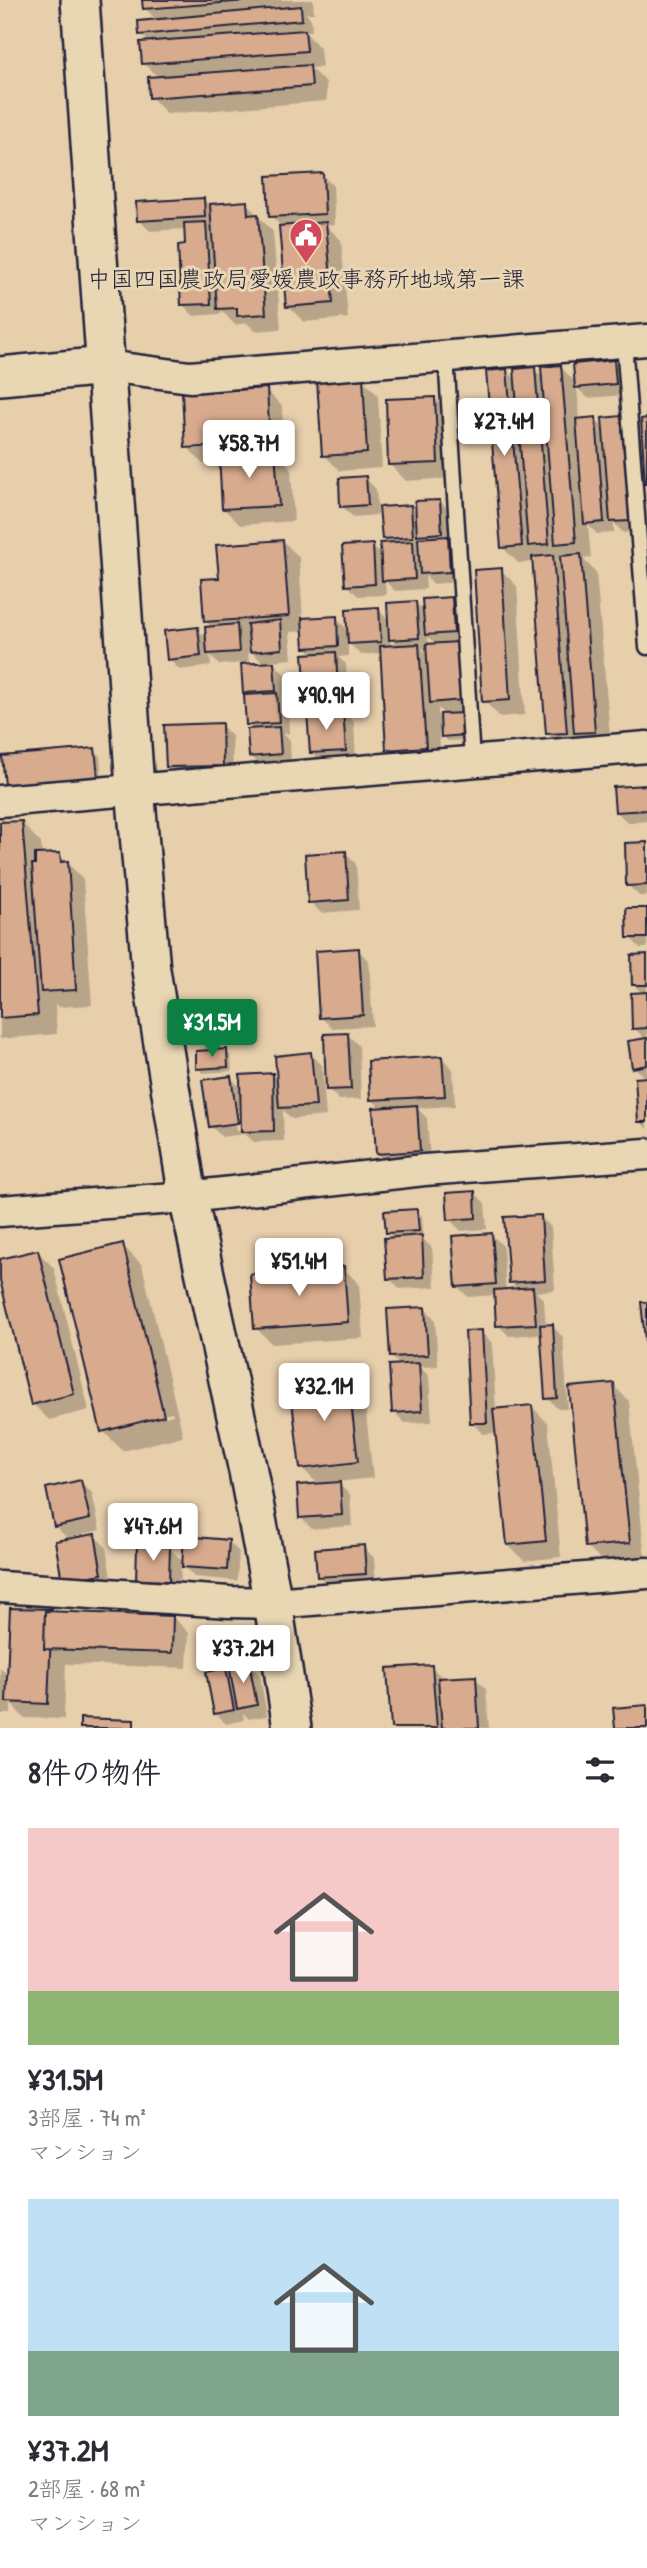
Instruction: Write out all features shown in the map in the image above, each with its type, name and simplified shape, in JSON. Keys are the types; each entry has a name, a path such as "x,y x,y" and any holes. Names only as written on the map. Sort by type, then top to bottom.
{"street":[{"path":"80,0 135,788 151,970 188,1197 248,1471 292,1728"},
{"path":"0,376 107,366 190,377 636,341"},
{"path":"0,801 647,747"},
{"path":"0,1211 188,1197 424,1170 647,1154"},
{"path":"0,1587 272,1603 647,1573"}],"lane":[{"path":"636,341 647,647"},
{"path":"446,356 472,760"}],"building":[{"path":"142,0 261,0 143,9"},
{"path":"301,6 302,20 139,35 138,21"},
{"path":"305,30 307,51 142,64 140,42"},
{"path":"310,65 312,86 149,98 148,77"},
{"path":"323,173 325,214 269,217 267,176"},
{"path":"204,198 205,217 137,221 136,202"},
{"path":"247,201 248,215 258,214 266,314 237,316 237,308 217,309 210,204"},
{"path":"206,222 211,304 181,305 178,245 185,244 184,223"},
{"name":"中国四国農政局愛媛農政事務所地域第一課","path":"326,222 333,303 286,307 279,226"},
{"path":"614,360 616,384 575,388 573,364"},
{"path":"561,365 576,542 555,544 541,367"},
{"path":"535,367 549,544 528,546 514,369"},
{"path":"507,369 522,546 501,548 486,371"},
{"path":"363,377 367,453 322,456 317,380"},
{"path":"267,388 270,443 185,448 182,393"},
{"path":"435,397 438,463 388,465 386,399"},
{"path":"621,416 630,521 610,522 602,418"},
{"path":"596,417 604,522 584,524 576,419"},
{"path":"647,418 647,484 645,484 641,419"},
{"path":"275,451 279,506 222,509 219,454"},
{"path":"366,476 368,505 340,507 339,478"},
{"path":"440,500 442,533 417,535 415,501"},
{"path":"411,505 413,537 382,539 379,507"},
{"path":"448,536 450,572 420,574 418,538"},
{"path":"283,540 289,616 204,622 201,579 219,578 216,545"},
{"path":"413,541 415,579 382,581 380,543"},
{"path":"373,544 375,584 345,586 342,546"},
{"path":"581,554 595,732 574,733 560,556"},
{"path":"553,555 567,733 546,734 532,557"},
{"path":"502,568 510,700 482,702 474,570"},
{"path":"452,597 454,633 425,635 422,599"},
{"path":"416,601 419,638 389,640 387,603"},
{"path":"379,607 381,642 348,644 346,609"},
{"path":"337,616 338,646 304,648 302,618"},
{"path":"280,620 282,649 250,652 247,624"},
{"path":"237,624 239,652 207,654 205,627"},
{"path":"198,627 201,656 167,660 164,631"},
{"path":"458,642 462,700 430,703 426,644"},
{"path":"419,644 426,747 386,750 380,646"},
{"path":"336,652 338,693 306,695 303,654"},
{"path":"274,662 276,691 243,693 241,664"},
{"path":"277,693 279,723 246,725 244,695"},
{"path":"343,710 346,751 310,753 307,712"},
{"path":"465,713 466,735 441,737 440,714"},
{"path":"222,723 223,766 166,767 164,725"},
{"path":"279,727 281,754 249,757 247,729"},
{"path":"95,748 98,777 5,785 2,756"},
{"path":"647,785 647,810 615,812 613,787"},
{"path":"22,821 38,1015 0,1018 0,822"},
{"path":"647,842 647,885 626,886 625,843"},
{"path":"346,851 349,900 308,903 305,854"},
{"path":"60,853 61,862 68,861 76,990 41,992 32,864 35,864 35,854"},
{"path":"626,908 647,908 647,938 627,938"},
{"path":"359,948 363,1015 319,1018 315,951"},
{"path":"647,954 647,985 632,985 631,955"},
{"path":"647,992 647,1028 632,1029 631,993"},
{"path":"348,1033 351,1089 326,1090 324,1034"},
{"path":"647,1038 647,1065 632,1068 628,1041"},
{"path":"227,1049 228,1067 196,1069 196,1051"},
{"path":"311,1052 316,1106 279,1108 275,1056"},
{"path":"442,1056 445,1096 370,1100 368,1061"},
{"path":"273,1073 274,1131 241,1132 240,1075"},
{"path":"231,1076 238,1123 209,1127 202,1080"},
{"path":"647,1077 647,1122 638,1122 635,1078"},
{"path":"417,1105 420,1151 376,1154 373,1108"},
{"path":"475,1191 476,1218 448,1220 446,1193"},
{"path":"417,1209 419,1231 386,1233 384,1211"},
{"path":"541,1215 545,1280 509,1283 504,1217"},
{"path":"492,1233 496,1284 456,1287 452,1236"},
{"path":"422,1235 424,1277 387,1279 384,1238"},
{"path":"123,1243 164,1416 101,1432 59,1259"},
{"path":"38,1250 74,1394 31,1405 0,1280 0,1259"},
{"path":"344,1266 348,1322 254,1329 250,1274"},
{"path":"533,1287 536,1324 496,1326 494,1290"},
{"path":"641,1302 647,1302 647,1359"},
{"path":"425,1307 428,1355 390,1357 387,1309"},
{"path":"553,1324 557,1398 545,1399 540,1325"},
{"path":"482,1330 487,1423 470,1423 465,1331"},
{"path":"419,1363 422,1411 392,1413 389,1365"},
{"path":"348,1377 358,1462 300,1469 290,1384"},
{"path":"614,1383 630,1543 585,1547 569,1387"},
{"path":"532,1405 546,1541 507,1545 493,1409"},
{"path":"81,1480 90,1519 54,1527 46,1488"},
{"path":"340,1482 342,1515 299,1518 297,1485"},
{"path":"95,1534 102,1574 62,1581 55,1541"},
{"path":"184,1536 229,1540 227,1570 182,1567"},
{"path":"364,1545 366,1574 317,1577 315,1549"},
{"path":"137,1546 170,1547 169,1581 136,1580"},
{"path":"10,1608 52,1609 48,1704 6,1702"},
{"path":"45,1611 173,1616 172,1653 44,1649"},
{"path":"249,1662 257,1705 237,1709 229,1665"},
{"path":"432,1665 437,1728 391,1728 387,1668"},
{"path":"226,1668 234,1710 214,1714 206,1672"},
{"path":"476,1676 479,1728 442,1728 438,1678"},
{"path":"647,1705 647,1728 615,1728 613,1708"},
{"path":"80,1718 134,1720 134,1728 80,1728"}],"place":[{"name":"中国四国農政局愛媛農政事務所地域第一課","path":"306,265"}]}
